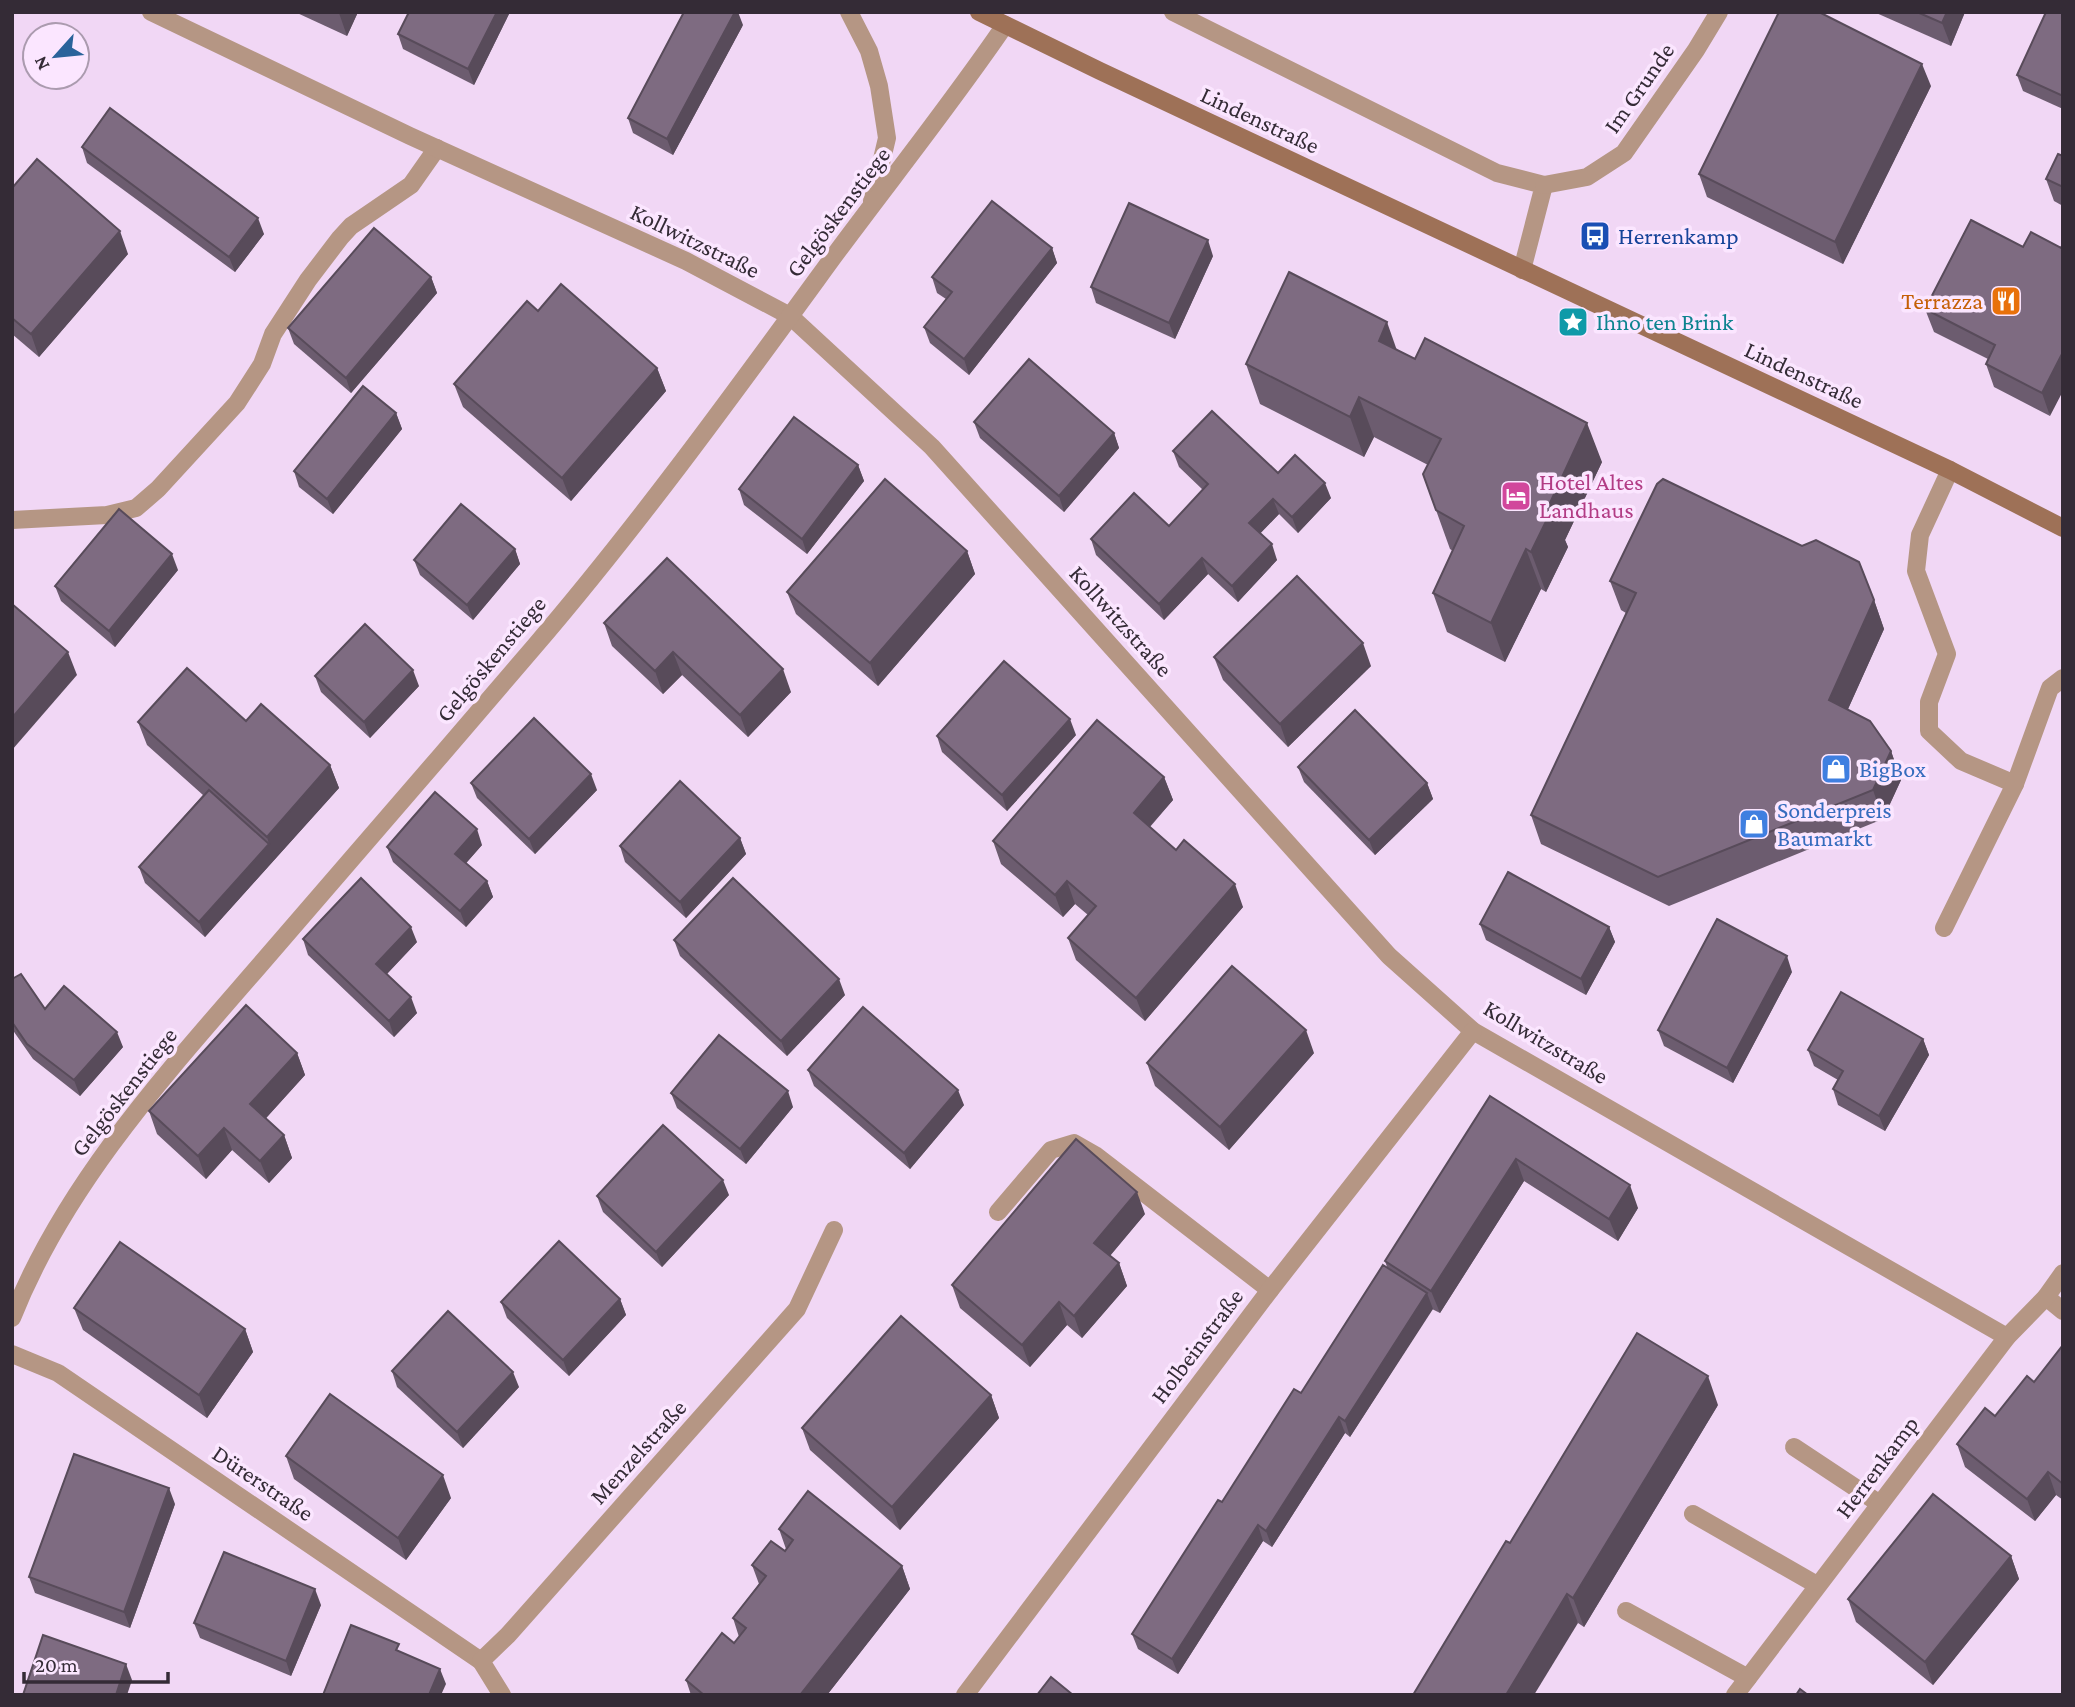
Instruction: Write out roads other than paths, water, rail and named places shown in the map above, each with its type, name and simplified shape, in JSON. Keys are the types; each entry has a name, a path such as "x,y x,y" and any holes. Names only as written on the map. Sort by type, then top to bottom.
{"main road":[{"name":"Lindenstraße","path":"979,12 1950,470 2063,528"}],"street":[{"name":"Kollwitzstraße","path":"151,12 437,148 686,261 790,316 932,447 1389,956 1474,1031 2007,1337"},
{"path":"849,12 869,51 879,86 887,138 870,208"},
{"path":"1173,12 1497,173 1544,185 1522,270"},
{"name":"Im Grunde","path":"1544,185 1587,177 1624,153 1696,50 1719,12"},
{"name":"Gelgöskenstiege","path":"12,1318 29,1276 83,1185 146,1100 540,641 640,519 870,208 933,128 1005,26"},
{"path":"12,520 107,515 136,509 158,489 237,403 262,364 273,334 308,280 340,238 351,226 411,185 437,148"},
{"path":"1950,470 1920,535 1916,570 1947,654 1929,702 1928,731 1961,761 2015,784"},
{"path":"1944,928 2015,784 2050,688 2063,678"},
{"name":"Holbeinstraße","path":"965,1695 1270,1290 1474,1031"},
{"path":"998,1212 1051,1150 1074,1143 1095,1155 1270,1290"},
{"name":"Menzelstraße","path":"481,1661 508,1635 797,1309 834,1230"},
{"name":"Herrenkamp","path":"1735,1695 2007,1337 2046,1297 2063,1273"},
{"path":"2046,1297 2063,1311"},
{"name":"Dürerstraße","path":"12,1354 58,1373 481,1661"},
{"path":"1794,1447 1880,1504"},
{"path":"1693,1514 1817,1586"},
{"path":"1626,1611 1748,1678"},
{"path":"481,1661 502,1695"}],"place":[{"name":"Herrenkamp","path":"1595,236"},
{"name":"Terrazza","path":"2006,301"},
{"name":"Ihno ten Brink","path":"1573,322"},
{"name":"Hotel Altes Landhaus","path":"1516,496"},
{"name":"BigBox","path":"1836,769"},
{"name":"Sonderpreis Baumarkt","path":"1754,824"}]}
